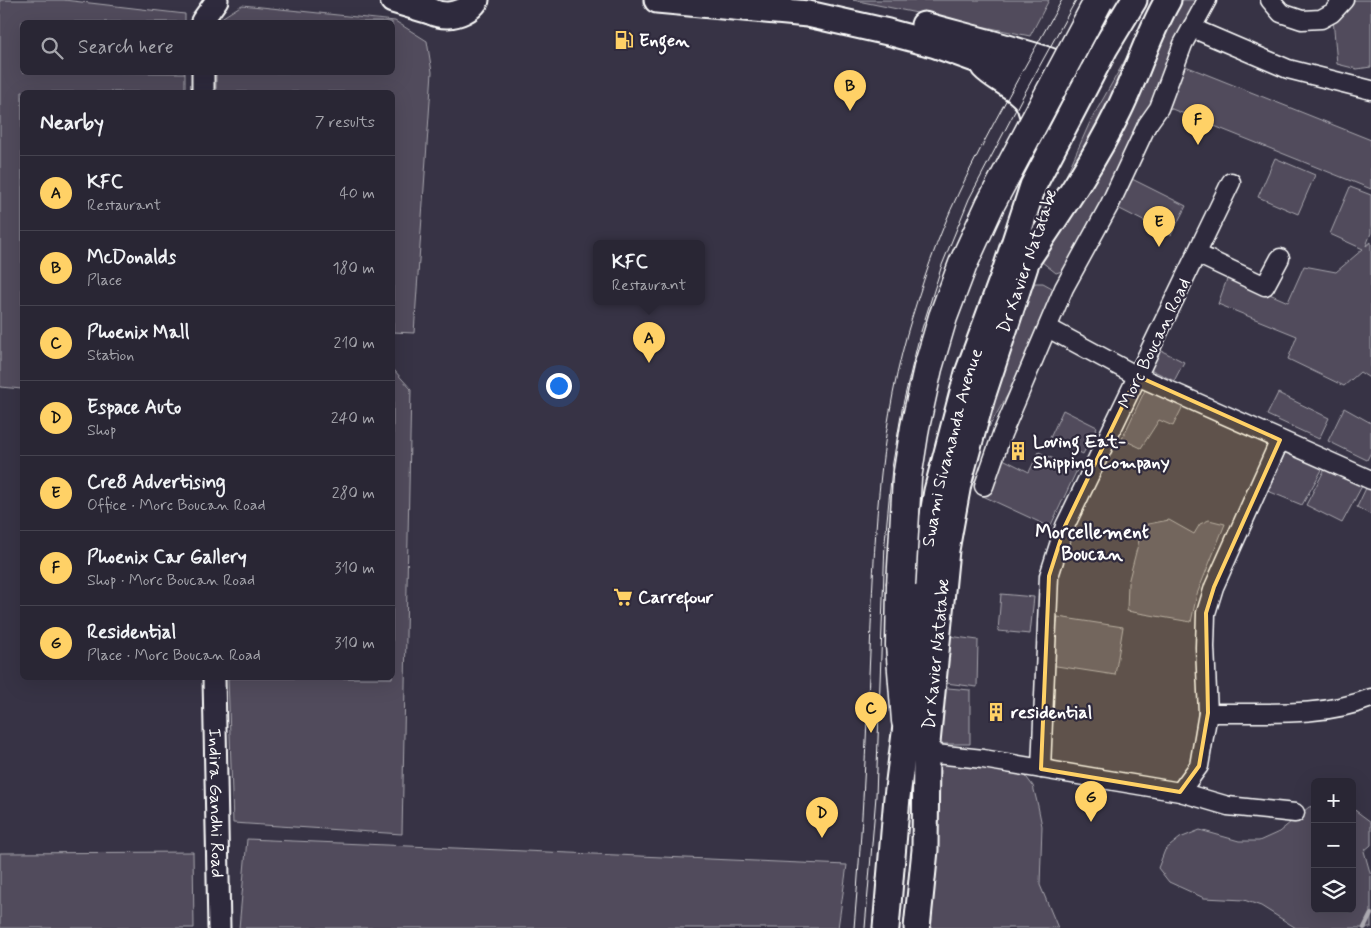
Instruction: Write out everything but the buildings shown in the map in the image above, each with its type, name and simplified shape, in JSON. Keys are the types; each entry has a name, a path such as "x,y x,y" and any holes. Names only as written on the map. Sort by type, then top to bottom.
{"highway":[{"path":"906,721 900,645 901,585 907,478 928,368 943,317 963,264 990,205 1099,0"}],"main road":[{"path":"393,0 425,6 448,15 465,11 477,1"},
{"path":"656,0 808,14 936,45 974,59 1060,84 1085,86 1093,84 1107,73"},
{"path":"825,0 1006,47 1056,63 1070,70 1085,86 1088,103 1085,115"},
{"name":"Dr Xavier Natatabe","path":"917,928 925,850 926,753 946,550 958,484 982,397 1049,192 1107,73 1150,0"},
{"path":"1027,260 1099,149 1118,113 1157,19 1168,0"},
{"path":"1006,47 1037,45 1066,50 1083,47 1096,42 1130,7"},
{"name":"Swami Sivananda Avenue","path":"886,928 897,797 916,646 923,572 937,490 968,373 1005,272 1033,186 1105,48 1130,7"},
{"path":"974,59 991,75 1023,96 1029,103 1037,137 1033,186"}],"street":[{"path":"195,0 201,20"},
{"path":"203,20 217,0"},
{"path":"984,486 1002,434 1064,288 1110,204 1147,125 1159,108 1176,61 1207,0"},
{"path":"1270,0 1281,14 1302,20 1320,19 1332,13 1344,0"},
{"path":"1192,28 1288,69 1371,90"},
{"path":"202,75 203,90"},
{"name":"Morc Boucan Road","path":"1041,769 1049,576 1065,526 1231,182"},
{"path":"1197,254 1265,286 1280,258"},
{"path":"1048,328 1137,376 1371,480"},
{"path":"1180,792 1199,766 1208,713 1204,647 1206,613 1214,587 1280,440"},
{"name":"Indira Gandhi Road","path":"214,680 219,928"},
{"path":"1208,713 1311,711 1354,705 1371,698"},
{"path":"926,753 983,759 1180,792 1228,806 1295,813"}],"highlighted area":[{"path":"1137,376 1280,440 1214,587 1206,613 1208,713 1199,766 1180,792 1041,769 1049,576 1065,526"}],"shaded area":[{"path":"0,0 64,0 185,14 185,20 20,20 20,75 185,75 185,90 20,90 20,389 0,387"},
{"path":"853,0 1049,0 1030,36"},
{"path":"1176,0 1205,0 1194,24 1184,20 1149,112 1068,269 1056,273 1042,262 1052,238"},
{"path":"1335,0 1371,0 1371,67 1357,69 1337,64 1332,7"},
{"path":"242,5 385,20 218,20"},
{"path":"1155,7 1136,54 1040,234 1090,122"},
{"path":"395,21 427,41 432,72 414,333 395,332 395,90 216,90 216,75 395,75"},
{"path":"1178,63 1371,140 1371,189 1162,105"},
{"path":"1275,158 1315,175 1298,214 1258,197"},
{"path":"1124,175 1186,206 1171,235 1110,204"},
{"path":"1350,187 1371,195 1371,233 1366,246 1371,242 1371,379 1360,372 1344,386 1288,359 1297,336 1218,304 1228,276 1288,302 1304,266 1336,272 1363,249 1330,234"},
{"path":"1035,283 1043,283 1052,288 1053,293 1023,368 989,427 983,423 1025,299"},
{"path":"1160,350 1184,362 1174,381 1150,369"},
{"path":"395,371 411,389 402,834 233,823 228,680 395,680"},
{"path":"1145,390 1183,406 1173,426 1159,420 1141,448 1122,439"},
{"path":"1278,393 1329,418 1319,439 1267,415"},
{"path":"1344,408 1371,423 1371,452 1367,460 1328,441"},
{"path":"1063,410 1097,427 1083,454 1050,438"},
{"path":"1286,451 1323,468 1302,505 1268,491"},
{"path":"1039,452 1077,470 1050,527 983,496 1001,458 1029,472"},
{"path":"1325,469 1362,486 1342,523 1306,505"},
{"path":"1367,486 1371,488 1371,515 1357,507"},
{"path":"1169,520 1194,534 1200,524 1209,520 1225,524 1197,594 1191,622 1127,611 1128,583 1143,525"},
{"path":"1001,594 1034,597 1030,634 998,631"},
{"path":"1058,617 1123,627 1115,675 1050,665"},
{"path":"949,636 978,640 977,687 946,683"},
{"path":"937,687 970,690 970,744 930,744"},
{"path":"930,757 1021,770 1033,786 1042,826 1040,885 1058,928 926,928"},
{"path":"1311,807 1311,913 1356,913 1356,811 1371,822 1371,845 1364,851 1371,876 1371,928 1296,928 1261,906 1244,900 1204,898 1169,882 1158,868 1165,850 1180,838 1200,830 1239,841 1259,841 1279,832"},
{"path":"247,839 847,865 838,928 239,928"},
{"path":"193,852 194,928 0,928 0,853"}],"waterway":[{"path":"1364,928 1371,914"}],"tram line":[{"path":"854,928 864,790 873,572 879,492 897,373 924,280 951,209 996,119 1062,0"},
{"path":"865,928 876,796 885,542 892,468 903,404 919,338 942,265 969,199 1076,0"}],"place":[{"name":"Engen","path":"624,40"},
{"name":"McDonalds","path":"850,111"},
{"name":"Phoenix Car Gallery","path":"1198,145"},
{"name":"Cre8 Advertising","path":"1159,247"},
{"name":"KFC","path":"649,363"},
{"name":"Loving Eat- Shipping Company","path":"1018,451"},
{"name":"Carrefour","path":"623,597"},
{"name":"residential","path":"996,712"},
{"name":"Phoenix Mall","path":"871,733"},
{"name":"Residential","path":"1091,822"},
{"name":"Espace Auto","path":"822,838"}],"district":[{"name":"Morcellement Boucan","path":"1092,542"}]}
